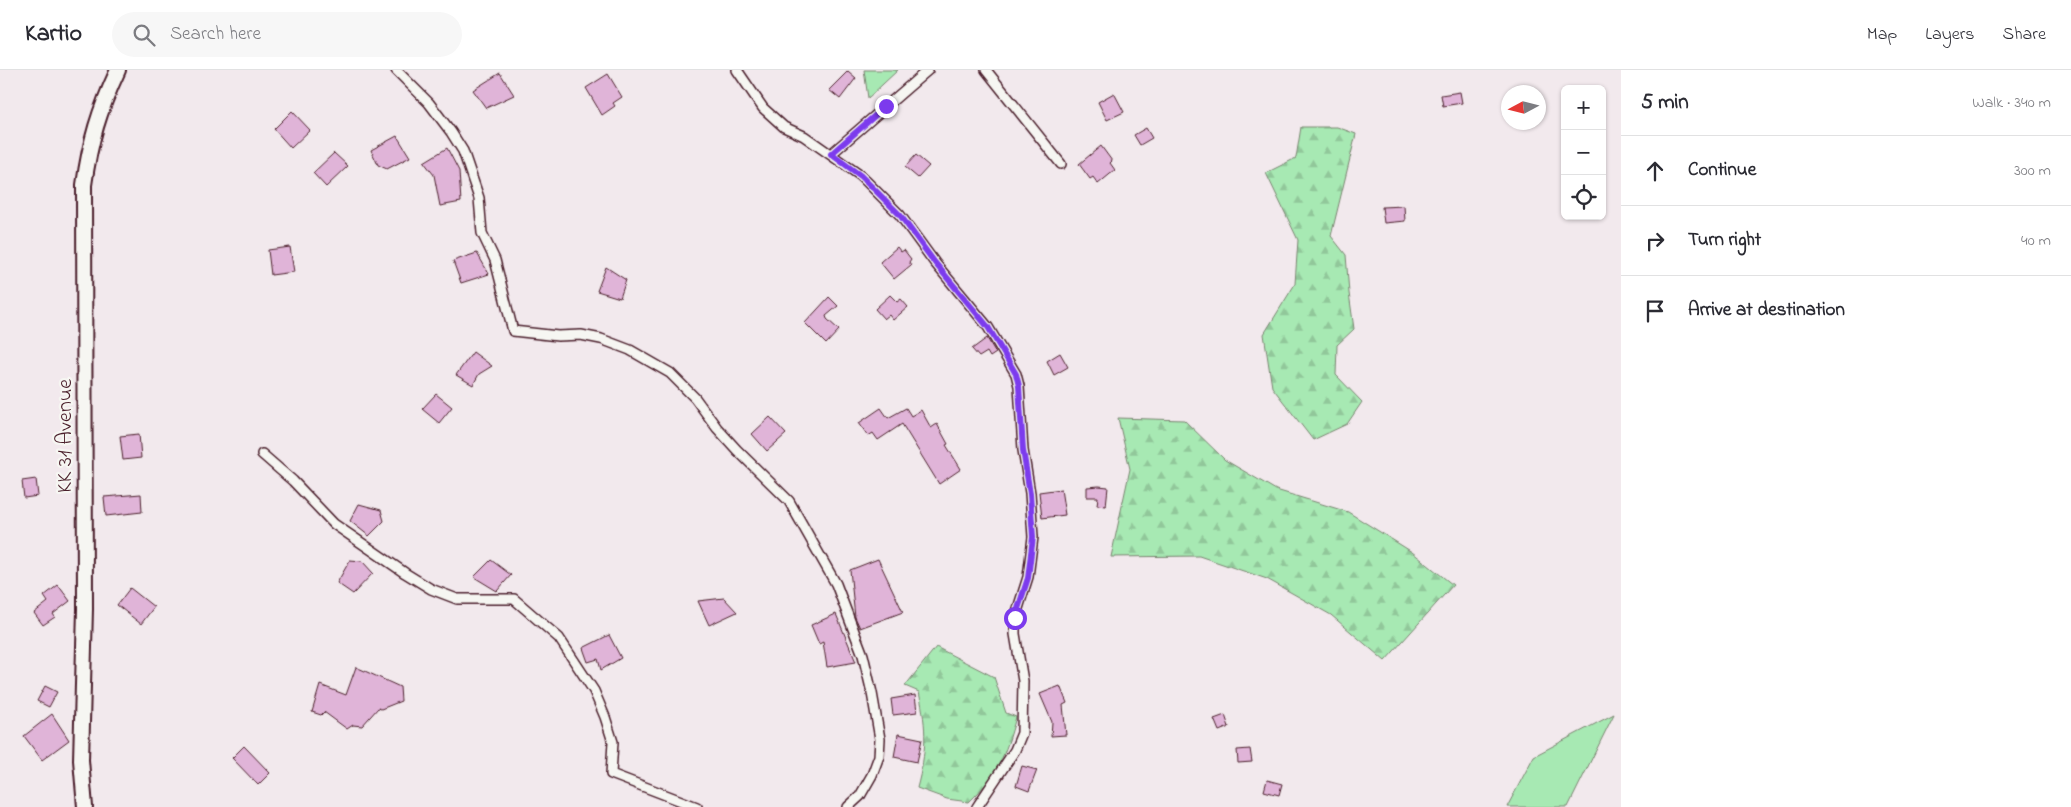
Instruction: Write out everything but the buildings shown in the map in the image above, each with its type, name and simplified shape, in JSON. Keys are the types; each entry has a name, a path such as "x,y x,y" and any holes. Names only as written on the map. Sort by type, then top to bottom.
{"main road":[{"name":"KK 31 Avenue","path":"85,807 81,760 85,609 84,185 90,140 101,107 118,70"}],"street":[{"path":"396,70 429,103 451,132 462,151 478,198 482,233 495,260 513,331 558,336 581,335 601,339 630,350 670,373 695,398 717,428 760,474 789,500 836,584 863,655 872,693 880,738 879,756 872,775 860,796 848,807"},
{"path":"737,70 763,108 784,126 804,136 861,176 900,215 935,263 988,327 1009,360 1019,386 1023,450 1030,494 1033,537 1028,578 1015,618 1015,634 1023,681 1022,733 1015,750 977,807"},
{"path":"831,154 928,70"},
{"path":"986,70 1061,164"},
{"path":"262,454 293,481 334,524 422,584 457,599 514,599 527,609 559,638 594,691 605,716 613,742 611,774 697,807"}],"green space":[{"path":"864,70 898,70 868,98"},
{"path":"1301,127 1337,127 1356,134 1331,236 1346,255 1354,329 1337,345 1336,375 1362,402 1347,424 1313,440 1272,387 1264,334 1295,284 1298,240 1266,173 1296,158"},
{"path":"1118,418 1184,420 1225,460 1276,490 1348,512 1412,552 1453,585 1385,661 1331,615 1267,579 1199,556 1111,557 1130,469"},
{"path":"936,647 994,677 1006,713 1016,717 999,764 987,782 969,802 947,799 917,788 923,762 925,729 919,692 905,686"},
{"path":"1614,714 1568,807 1507,807 1534,756"}],"route":[{"path":"886,106 831,154 861,176 900,215 935,263 988,327 1016,374 1019,386 1023,450 1030,494 1033,537 1028,578 1015,618"}]}
